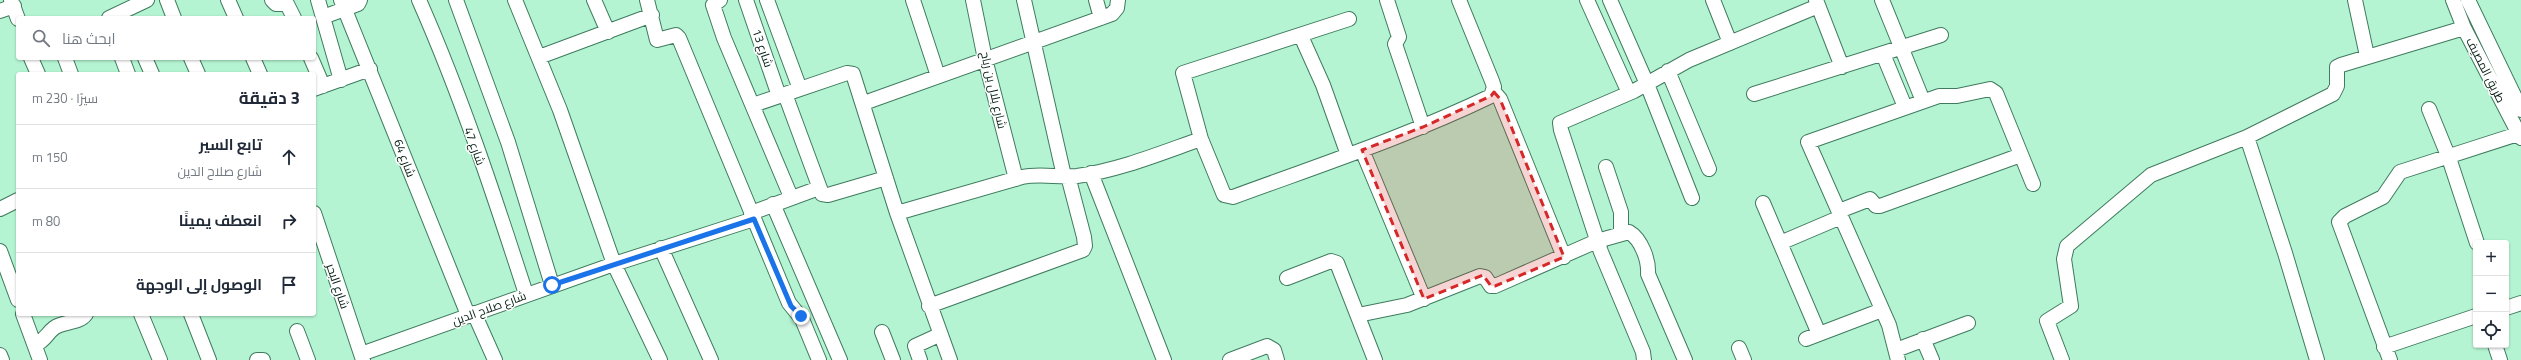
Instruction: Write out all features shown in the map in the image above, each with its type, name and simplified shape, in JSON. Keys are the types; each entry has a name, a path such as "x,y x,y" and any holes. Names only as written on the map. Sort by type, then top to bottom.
{"street":[{"path":"112,16 124,9 147,0"},
{"path":"166,0 173,16"},
{"path":"228,0 235,16"},
{"path":"272,0 276,4 287,4 293,16"},
{"path":"318,0 341,80"},
{"path":"323,17 343,4 358,4 360,0"},
{"name":"شارع 47","path":"419,0 433,32 494,195 526,294"},
{"path":"456,0 508,142 552,285"},
{"path":"515,0 539,57 614,264 660,360"},
{"path":"594,0 608,32"},
{"path":"648,0 657,40 676,35 679,38 752,216 791,306 802,319 819,360"},
{"path":"720,0 714,2 713,7 752,105 792,197"},
{"name":"شارع 13","path":"746,0 819,188"},
{"path":"767,0 800,88"},
{"path":"913,0 938,76"},
{"name":"شارع بلال بن رباح","path":"973,0 985,59 1016,179"},
{"path":"929,306 1083,250 1085,246 1084,237 1066,176 1024,0"},
{"path":"1096,0 1101,18"},
{"path":"864,103 1101,18 1114,11 1118,0"},
{"path":"1387,0 1399,37 1395,44 1423,127"},
{"path":"1459,0 1492,81 1494,92 1500,99 1564,257"},
{"path":"1587,0 1629,93"},
{"path":"1610,0 1647,84 1692,198"},
{"path":"1713,0 1730,43"},
{"path":"1882,0 1923,101"},
{"path":"2355,0 2367,56"},
{"name":"طريق المصيف","path":"2453,0 2464,28 2520,135"},
{"name":"طريق المصيف","path":"2468,0 2521,110"},
{"path":"0,10 12,3 17,16"},
{"path":"1641,359 1597,241 1560,130 1560,123 1629,93 1668,71 1817,3 1842,67"},
{"name":"شارع 64","path":"343,4 471,314 495,360"},
{"path":"539,57 652,15"},
{"path":"1348,19 1301,36 1183,73 1201,139 1222,191 1228,198 1423,127 1491,96 1494,92"},
{"path":"2062,360 2047,321 2071,306 2064,260 2065,249 2152,175 2247,137 2333,94 2337,86 2337,67 2367,56 2464,28"},
{"path":"1754,94 1941,35"},
{"path":"1301,36 1323,85 1348,155"},
{"path":"1883,54 1905,107"},
{"path":"32,60 37,72"},
{"path":"66,60 70,72"},
{"path":"123,60 127,72"},
{"path":"146,60 151,72"},
{"path":"192,60 197,72"},
{"path":"254,60 259,72"},
{"path":"311,60 314,72"},
{"path":"318,87 370,69"},
{"path":"1668,71 1709,169"},
{"path":"752,105 800,88 851,73 857,79 897,214 939,335 950,360"},
{"path":"1968,323 1923,339 1897,355 1882,310 1808,142 1945,94 1957,96 1993,89 2033,184"},
{"path":"2429,109 2449,158 2476,240"},
{"path":"2473,317 2388,357 2339,222 2345,216 2383,197 2400,172 2520,135"},
{"path":"2247,137 2285,253 2317,360"},
{"path":"897,214 1016,179 1036,175 1066,176 1091,174 1137,161 1201,139"},
{"path":"1362,150 1424,299"},
{"path":"1780,243 1870,199 1876,206 1880,206 2021,155"},
{"path":"1606,167 1621,212 1621,233"},
{"path":"1091,174 1164,360"},
{"path":"819,188 822,194 828,195 886,178"},
{"name":"شارع صلاح الدين","path":"362,357 526,294 752,216 773,204 819,188"},
{"path":"0,209 16,201"},
{"path":"1763,203 1780,243 1813,336 1882,310"},
{"path":"773,204 840,360"},
{"name":"شارع البحر","path":"316,219 362,357"},
{"path":"1358,315 1424,299 1480,276 1484,277 1491,286 1495,286 1564,257 1597,241 1621,233 1629,232 1635,236 1649,264 1648,274 1681,359"},
{"path":"661,248 711,360"},
{"path":"0,251 16,293"},
{"path":"1287,278 1335,261 1341,269 1375,360"},
{"path":"2509,307 2521,303"},
{"path":"24,316 40,360"},
{"path":"35,345 44,341 53,329 75,321 83,316"},
{"path":"142,316 160,360"},
{"path":"192,316 209,360"},
{"path":"297,331 308,360"},
{"path":"882,332 893,360"},
{"path":"920,360 915,346 939,335"},
{"path":"1923,339 1932,360"},
{"path":"1230,360 1267,346 1274,350 1277,360"},
{"path":"2496,348 2500,360"},
{"path":"0,355 2,360"},
{"path":"257,360 263,360"}],"highlighted area":[{"path":"1494,92 1500,99 1564,257 1495,286 1491,286 1483,275 1424,299 1362,150 1423,127 1491,96"}],"route":[{"path":"552,285 646,253 754,219 791,306 801,316"}]}
